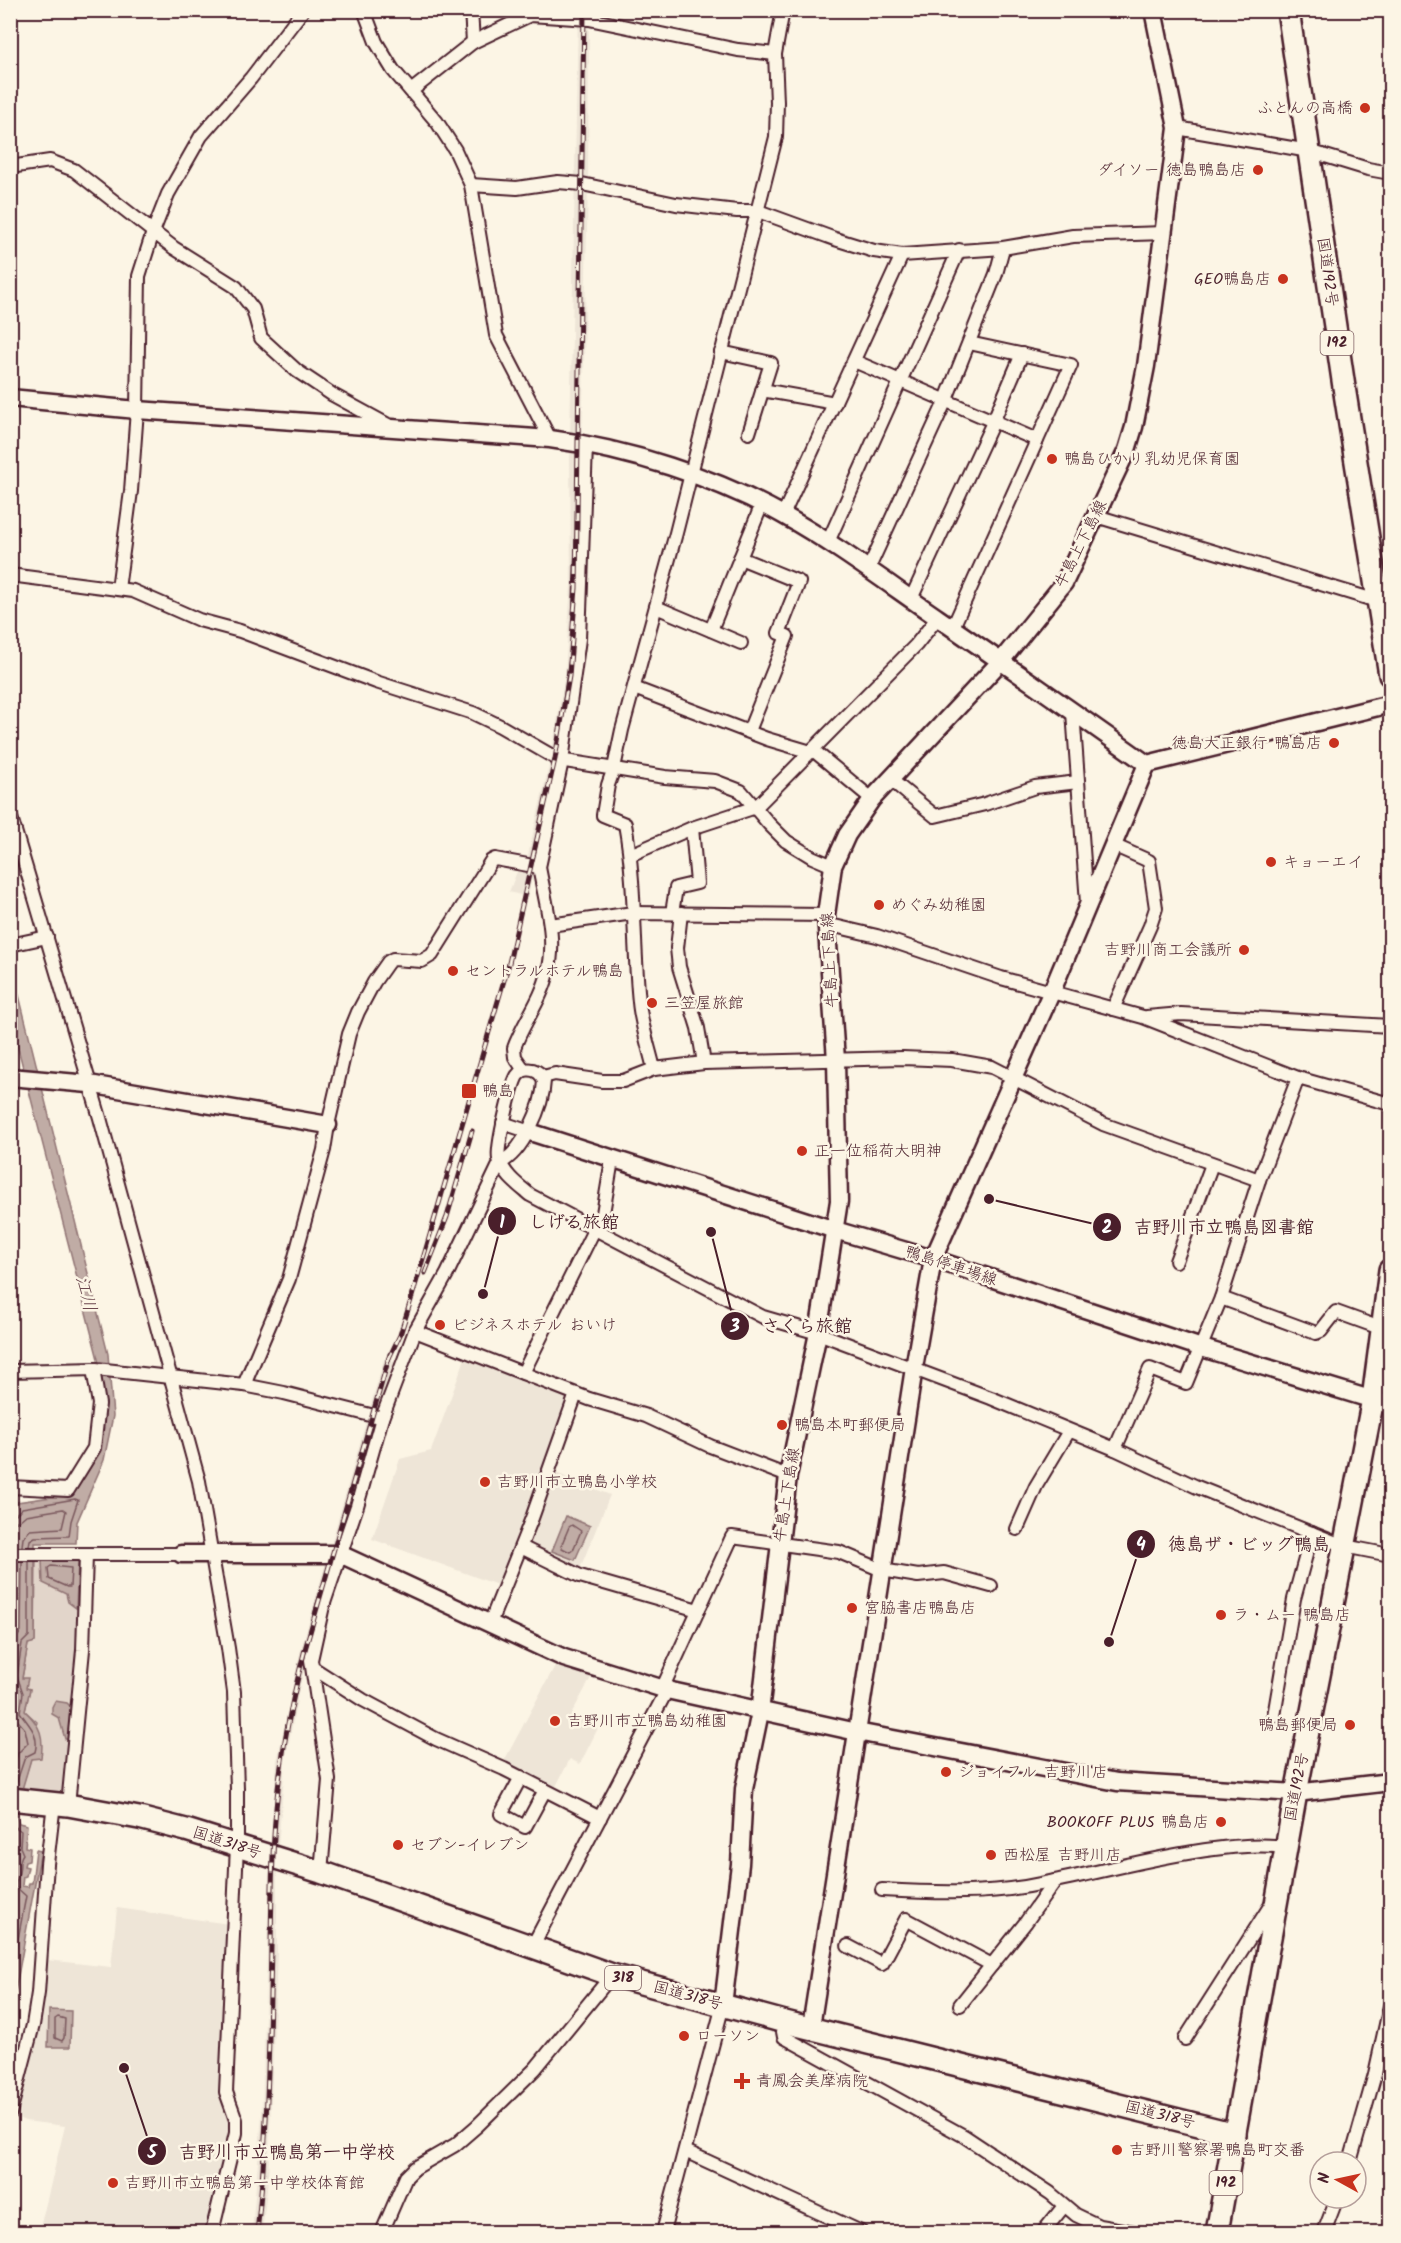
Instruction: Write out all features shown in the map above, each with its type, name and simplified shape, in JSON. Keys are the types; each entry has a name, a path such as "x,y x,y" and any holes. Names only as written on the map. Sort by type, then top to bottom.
{"highway":[{"name":"国道192号","path":"1288,10 1377,601 1389,662"},
{"name":"国道192号","path":"1217,2232 1286,1847 1344,1546 1382,1402 1383,1329 1390,1270"},
{"name":"国道318号","path":"15,1799 61,1804 139,1818 237,1845 321,1872 612,1975 723,2006 1235,2134"}],"street":[{"path":"118,589 137,410 140,276 153,232 168,194 201,136 252,78 303,10"},
{"path":"364,10 376,42 393,70 437,122 455,150 471,185 496,335 550,439"},
{"path":"471,10 473,42"},
{"path":"654,1069 639,1006 630,855 625,824 603,815 608,784 691,473 776,137 775,54 783,10"},
{"name":"牛島上下島線","path":"723,2006 740,1864 744,1789 760,1712 788,1476 818,1333 839,1201 836,1060 826,919 833,866 847,835 872,799 1001,661 1064,583 1127,450 1146,366 1177,128 1153,10"},
{"path":"411,91 473,42 531,15 588,19 738,50 775,54"},
{"path":"1177,128 1309,152 1390,173"},
{"path":"10,167 50,161 74,170 153,232 236,287 254,309 261,338 297,371 333,395 392,428"},
{"path":"471,185 517,188 558,182 582,184 676,204 758,211 835,239 902,255 1003,248 1073,236 1164,233"},
{"path":"868,570 945,402 996,274 1003,248"},
{"path":"828,542 959,250"},
{"path":"783,515 902,255"},
{"path":"953,627 1071,365 969,343"},
{"path":"721,352 771,363 749,433"},
{"path":"911,599 1022,354"},
{"path":"854,361 1037,440"},
{"path":"762,390 835,403"},
{"path":"10,398 137,410 550,439 691,473 762,504 828,542 1147,764 1390,704"},
{"path":"524,1070 515,1057 514,1048 548,973 552,952 550,925 539,867 562,761 579,639 586,446"},
{"path":"711,630 762,504"},
{"path":"1096,516 1377,601"},
{"path":"740,558 799,582 779,633 787,636 749,731"},
{"path":"10,575 133,591 199,620 240,631 376,682 473,714 562,761 665,777 715,781 741,791 786,841 812,857 833,866"},
{"path":"656,607 741,644"},
{"path":"630,855 692,828 756,807 916,645 938,617"},
{"path":"634,688 749,731 812,751 872,799"},
{"path":"1073,712 1087,907"},
{"path":"811,2027 833,1876 933,1259 1052,992 1147,764"},
{"path":"890,779 935,816 985,804 1035,787 1078,782"},
{"path":"10,813 200,1480 234,1692 237,1845 226,2092 236,2120 236,2133 212,2232"},
{"path":"692,828 697,883 676,888 677,948 679,967 698,1028 704,1063"},
{"path":"1113,845 1149,861 1156,908 1113,1009"},
{"path":"244,1385 289,1279 324,1150 349,1034 358,1012 385,965 393,959 422,961 432,955 491,861 495,859 539,867"},
{"path":"550,925 633,913 826,919 1001,978 1143,1017 1298,1078 1390,1104"},
{"path":"10,945 47,937"},
{"path":"1143,1017 1181,1014 1390,1026"},
{"path":"543,1077 555,1074 602,1081 623,1081 654,1069 704,1063 952,1060 992,1067 1102,1124 1259,1180"},
{"path":"321,1872 329,1780 311,1660 323,1606 357,1506 382,1419 415,1331 447,1274 501,1163 508,1160 530,1132 544,1085 543,1077 535,1070 524,1070 516,1079 503,1123 498,1156 501,1163 509,1176 530,1195 763,1317 818,1333 914,1368 1115,1449 1197,1487 1344,1546 1390,1555"},
{"path":"15,1077 89,1084 328,1125"},
{"path":"1115,1449 1150,1369 1186,1383 1221,1298 1259,1180 1298,1078"},
{"path":"503,1123 530,1132"},
{"name":"鴨島停車場線","path":"530,1132 612,1160 933,1259 1202,1348 1382,1402"},
{"path":"523,1373 597,1230 612,1160"},
{"path":"1176,1261 1212,1164"},
{"path":"1221,1298 1316,1333 1321,1331 1336,1312 1383,1329"},
{"path":"415,1331 576,1394 646,1416 710,1446 788,1476"},
{"path":"10,1487 68,1490 94,1448 99,1404 94,1369"},
{"path":"10,1371 94,1369 244,1385 284,1393 382,1419"},
{"path":"490,1623 521,1546 576,1394"},
{"path":"1017,1529 1036,1486 1069,1431"},
{"path":"1274,1716 1294,1599 1312,1533"},
{"path":"532,1947 664,1689 732,1537 839,1552 882,1570 918,1576 945,1573 991,1586"},
{"path":"521,1546 580,1576 698,1610"},
{"path":"10,1554 340,1554 564,1658 664,1689 760,1712 1117,1782 1296,1793 1390,1782"},
{"path":"10,2113 37,2004 47,1864 61,1804 83,1650 87,1555"},
{"path":"313,1668 363,1700 436,1739 521,1777 600,1818"},
{"path":"521,1777 501,1814 525,1827 545,1790"},
{"path":"882,1890 929,1893 977,1892 1055,1881 1146,1859 1184,1853 1262,1844 1286,1847"},
{"path":"960,2005 1055,1881"},
{"path":"1185,2038 1278,1893"},
{"path":"848,1946 882,1965 906,1919 992,1965"},
{"path":"382,2232 406,2177 415,2168 454,2145 519,2085 612,1975"},
{"path":"663,2232 723,2006"},
{"path":"1353,2150 1375,2074 1390,2006"},
{"path":"781,2020 784,2037 964,2136 1050,2193 1064,2206 1099,2226 1134,2232"},
{"path":"686,2151 861,2232"},
{"path":"1042,2232 1064,2206"},
{"path":"1324,2232 1332,2210"}],"shaded area":[{"path":"578,11 589,11 588,185 582,444 572,676 528,897 509,892 518,869 526,864 551,757 565,674 571,586 570,442"},
{"name":"吉野川市立鴨島小学校","path":"466,1356 572,1396 546,1469 610,1495 579,1571 520,1542 503,1587 372,1539 400,1459 431,1451"},
{"path":"384,1359 397,1363 336,1553 299,1689 285,1763 277,1859 277,1952 268,2180 262,2232 252,2232 262,2115 270,1857 277,1761 300,1653"},
{"path":"36,1554 86,1555 63,1796 21,1790 31,1758 37,1722 25,1711 30,1689 26,1688 22,1678 28,1644 35,1642"},
{"name":"吉野川市立鴨島幼稚園","path":"557,1662 593,1674 572,1713 598,1728 580,1764 570,1759 554,1790 503,1763"},
{"path":"117,1908 229,1924 219,2094 229,2119 229,2144 206,2232 39,2232 65,2126 25,2121 14,2116 34,2043 47,1960 111,1967"}],"water":[{"name":"江川","path":"10,959 108,1354 113,1416 104,1460 77,1522 76,1543 35,1543 35,1642 28,1644 22,1678 28,1678 26,1688 30,1689 25,1711 38,1727 42,1751 41,1758 31,1759 15,1813 19,1823 27,1825 25,1847 30,1848 29,1861 25,1862 24,1866 28,1867 22,1886 28,1887 29,1883 32,1883 36,1850 41,1851 11,2014 11,1516 17,1502 72,1494 103,1410 98,1359 11,1021"},
{"path":"566,1516 590,1526 575,1560 552,1551"},
{"path":"42,1560 78,1561 76,1608 68,1602 66,1594 43,1583"},
{"path":"55,1701 67,1703 74,1710 71,1739 65,1739 59,1718 52,1714"},
{"path":"49,2010 71,2011 70,2047 48,2047"}],"railway":[{"path":"388,1360 400,1335 411,1300 509,963 555,759 569,676 576,588 584,10"},
{"path":"425,1273 447,1217 472,1131"},
{"path":"257,2232 264,2161 274,1829 284,1747 304,1653 390,1354"}],"place":[{"name":"ふとんの高橋","path":"1365,108"},
{"name":"ダイソー 徳島鴨島店","path":"1258,170"},
{"name":"GEO鴨島店","path":"1283,279"},
{"name":"鴨島ひかり乳幼児保育園","path":"1052,459"},
{"name":"徳島大正銀行 鴨島店","path":"1334,743"},
{"name":"キョーエイ","path":"1271,862"},
{"name":"めぐみ幼稚園","path":"879,905"},
{"name":"吉野川商工会議所","path":"1244,950"},
{"name":"セントラルホテル鴨島","path":"453,971"},
{"name":"三笠屋旅館","path":"652,1003"},
{"name":"鴨島","path":"469,1091"},
{"name":"正一位稲荷大明神","path":"802,1151"},
{"name":"吉野川市立鴨島図書館","path":"989,1199"},
{"name":"さくら旅館","path":"711,1232"},
{"name":"しげる旅館","path":"483,1294"},
{"name":"ビジネスホテル おいけ","path":"440,1325"},
{"name":"鴨島本町郵便局","path":"782,1425"},
{"name":"吉野川市立鴨島小学校","path":"485,1482"},
{"name":"宮脇書店鴨島店","path":"852,1608"},
{"name":"ラ・ムー 鴨島店","path":"1221,1615"},
{"name":"徳島ザ・ビッグ鴨島","path":"1109,1642"},
{"name":"吉野川市立鴨島幼稚園","path":"555,1721"},
{"name":"鴨島郵便局","path":"1350,1725"},
{"name":"ジョイフル 吉野川店","path":"946,1772"},
{"name":"BOOKOFF PLUS 鴨島店","path":"1221,1822"},
{"name":"セブン-イレブン","path":"398,1845"},
{"name":"西松屋 吉野川店","path":"991,1855"},
{"name":"ローソン","path":"684,2036"},
{"name":"吉野川市立鴨島第一中学校","path":"124,2068"},
{"name":"青鳳会美摩病院","path":"742,2081"},
{"name":"吉野川警察署鴨島町交番","path":"1117,2150"},
{"name":"吉野川市立鴨島第一中学校体育館","path":"113,2183"}]}
